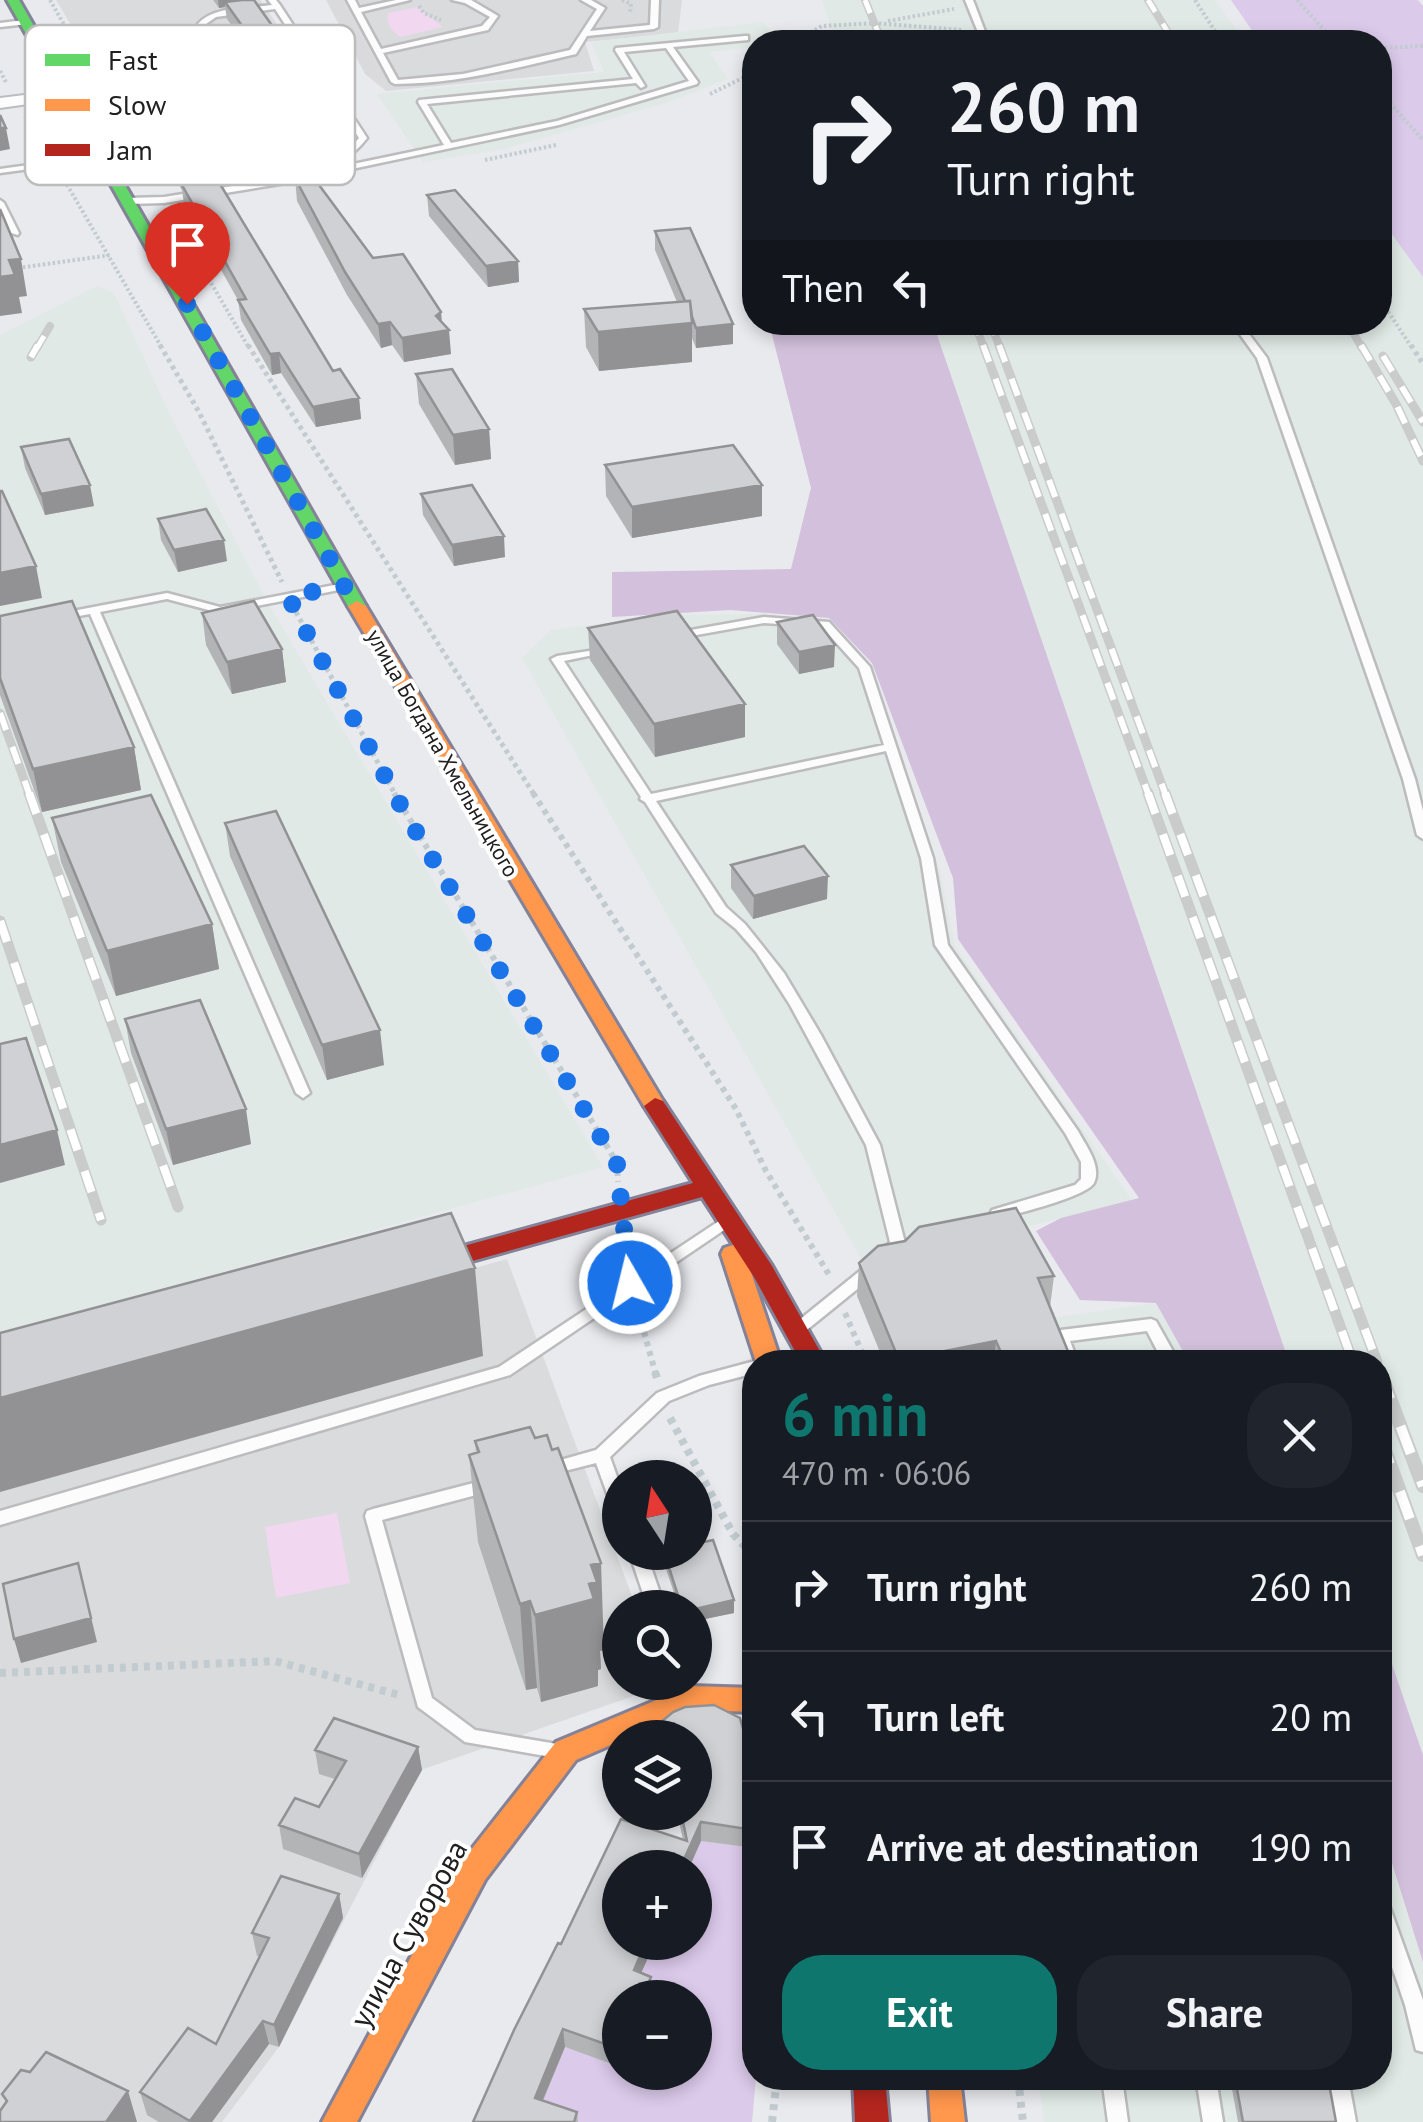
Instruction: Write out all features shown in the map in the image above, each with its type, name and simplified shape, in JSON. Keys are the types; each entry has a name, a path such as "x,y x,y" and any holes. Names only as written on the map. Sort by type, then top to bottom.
{"main road":[{"name":"улица Богдана Хмельницкого","path":"13,0 27,25"},
{"name":"улица Богдана Хмельницкого","path":"118,185 345,586 705,1188"},
{"path":"394,1273 705,1188"},
{"path":"705,1188 768,1350"},
{"path":"705,1188 808,1350"},
{"name":"улица Суворова","path":"712,1694 742,1698"},
{"name":"улица Суворова","path":"339,2122 474,1870 566,1751 667,1700"},
{"path":"871,2090 872,2122"},
{"path":"945,2090 948,2122"}],"street":[{"path":"0,103 25,100"}],"lane":[{"path":"351,0 395,82 418,83 454,80 573,52 601,8 586,0"},
{"path":"357,11 406,0"},
{"path":"379,52 485,28 494,16 468,1 456,0"},
{"path":"584,34 654,28 655,0"},
{"path":"970,2 981,30"},
{"path":"203,25 214,15 274,4 288,25"},
{"path":"0,25 25,22"},
{"path":"647,95 619,50 742,38"},
{"path":"355,166 559,123 694,82 668,46"},
{"path":"448,146 422,102 637,80"},
{"path":"355,129 363,142 355,149"},
{"path":"0,171 25,168"},
{"path":"127,200 164,200 256,185"},
{"path":"0,203 15,233"},
{"path":"1245,335 1262,358 1409,778 1423,835"},
{"path":"56,618 167,596 220,610 345,586"},
{"path":"94,610 303,1093"},
{"path":"651,641 764,620 826,624 864,667 927,858 942,945 1046,1092 1088,1162 1088,1180 1080,1189 989,1216"},
{"path":"613,648 557,658 721,910 739,922 761,948 873,1145 898,1243"},
{"path":"646,799 890,746"},
{"path":"0,1518 504,1371 722,1224"},
{"path":"798,1329 898,1243 916,1238"},
{"path":"1066,1350 1061,1336 1151,1325 1165,1350"},
{"path":"525,1476 601,1455 663,1396 693,1383 742,1370"},
{"path":"601,1455 603,1460"},
{"path":"506,1480 373,1516 424,1702 472,1737 566,1751"},
{"path":"1392,1939 1415,2005 1423,2043"},
{"path":"1114,2090 1118,2122"},
{"path":"1208,2090 1213,2122"},
{"path":"1340,2090 1346,2122"}],"path":[{"path":"50,0 64,25"},
{"path":"1195,0 1214,30"},
{"path":"1296,0 1324,30"},
{"path":"808,30 829,23 924,18 970,2"},
{"path":"1392,47 1423,46"},
{"path":"1392,105 1423,140"},
{"path":"155,185 269,382 736,1109 766,1171 839,1297 861,1350"},
{"path":"16,268 111,256"},
{"path":"133,293 199,412 289,596 406,815 617,1164 630,1283 668,1416 733,1534 742,1543"},
{"path":"1392,318 1423,364"},
{"path":"0,1673 276,1661 424,1702"},
{"path":"772,2122 776,2090"},
{"path":"1020,2090 1024,2122"}],"shaded area":[{"path":"56,0 260,0 277,25 71,25"},
{"path":"326,0 682,0 678,33 585,42 594,71 386,91 365,74 355,55 355,25 339,25"},
{"path":"328,0 341,0 354,25 341,25"},
{"path":"822,0 1214,0 1237,30 832,30"},
{"path":"1231,0 1418,0 1423,6 1423,277 1392,234 1392,30 1252,30"},
{"path":"417,7 443,27 400,37 390,27 388,13"},
{"path":"763,22 770,30 742,30 742,48 709,52 728,79 669,102 504,149 423,162 377,94 604,72 591,42"},
{"path":"355,26 378,69 391,77 378,80 365,72 375,69 364,69 355,52"},
{"path":"1392,234 1423,277 1423,1755 1392,1664 1392,1350 1285,1350 937,335 1392,335"},
{"path":"97,286 114,293 170,415 269,605 603,1167 0,1333 0,335"},
{"path":"772,335 937,335 1285,1350 1182,1350 1156,1303 1080,1300 1036,1231 1061,1218 1139,1198 958,939 953,878 872,663 829,618 730,610 612,617 612,572 791,569 811,488"},
{"path":"760,614 827,621 870,665 940,871 955,946 1133,1202 864,1264 522,658 551,630 667,615"},
{"path":"507,1259 602,1515 602,1570 622,1570 630,1590 602,1590 602,1700 622,1700 421,1770 279,2047 222,2122 0,2122 0,1401"},
{"path":"1156,1303 1182,1350 977,1350 968,1330"},
{"path":"337,1513 350,1583 276,1598 265,1527"},
{"path":"1392,1664 1423,1755 1423,1962 1392,1863"},
{"path":"682,1838 742,1846 742,2090 755,2090 752,2122 554,2122 536,2116 565,2047 602,2060 602,2090 712,2090 712,1980 637,1980 647,1960 712,1960 712,1850 686,1850"},
{"path":"1392,1863 1423,1962 1423,2122 1044,2122 1040,2090 1392,2090"}],"building":[{"path":"254,0 272,25 241,25 225,2"},
{"path":"182,185 221,185 333,371 340,369 359,398 313,407 279,353 270,354 238,300 246,299"},
{"path":"299,185 319,185 373,258 403,254 441,312 436,316 449,330 402,338 390,322 378,324"},
{"path":"455,190 518,261 486,266 427,195"},
{"path":"0,209 21,259 9,260 15,275 0,277"},
{"path":"690,228 733,324 696,328 690,301 685,301 655,231"},
{"path":"690,301 692,323 598,332 584,309"},
{"path":"452,369 489,429 453,435 416,374"},
{"path":"69,439 90,485 41,494 21,447"},
{"path":"733,445 762,485 632,507 605,465"},
{"path":"472,485 504,536 452,545 421,494"},
{"path":"2,491 36,566 0,573"},
{"path":"206,509 224,540 174,550 158,519"},
{"path":"72,601 134,747 33,769 0,678 0,616"},
{"path":"254,601 282,649 227,662 202,613"},
{"path":"677,611 745,704 654,724 588,628"},
{"path":"813,615 835,645 799,652 777,622"},
{"path":"151,795 212,924 107,951 52,818"},
{"path":"276,811 380,1030 322,1045 225,823"},
{"path":"804,846 828,876 754,896 731,865"},
{"path":"200,1000 246,1109 166,1129 125,1019"},
{"path":"26,1038 57,1130 0,1145 0,1044"},
{"path":"1016,1208 1054,1276 1038,1278 1067,1350 1000,1350 996,1341 950,1350 895,1350 859,1263 878,1246 905,1241 919,1227"},
{"path":"451,1213 475,1268 0,1398 0,1333"},
{"path":"530,1427 535,1438 547,1435 552,1450 558,1448 601,1563 591,1565 597,1582 589,1584 594,1599 535,1615 530,1601 520,1604 469,1455 479,1452 475,1441"},
{"path":"712,1540 734,1600 712,1605 712,1590 676,1590 670,1570 712,1570"},
{"path":"78,1563 91,1618 14,1639 3,1584"},
{"path":"714,1705 740,1718 742,1828 712,1824 712,1720 663,1720 673,1712"},
{"path":"334,1718 418,1747 359,1854 279,1825 295,1798 319,1807 346,1761 315,1750"},
{"path":"616,1830 654,1830 687,1841 685,1830 697,1830 688,1850 606,1850"},
{"path":"602,1859 602,1960 638,1960 634,1970 651,1977 602,1980 602,2043 563,2029 535,2098 577,2112 574,2122 473,2122 514,2030 558,1943 561,1944"},
{"path":"281,1876 339,1894 274,2025 263,2021 190,2121 140,2092 188,2028 216,2044 269,1938 252,1933"},
{"path":"46,2052 128,2091 106,2122 0,2122 0,2111 7,2101 2,2094 21,2070 30,2072"},
{"path":"1237,2090 1330,2090 1336,2122 1243,2122"}],"railway":[{"path":"865,0 877,30"},
{"path":"1148,0 1167,30"},
{"path":"37,348 50,326"},
{"path":"979,335 984,348"},
{"path":"995,335 1000,348"},
{"path":"1354,335 1362,348"},
{"path":"31,357 38,345"},
{"path":"983,345 1149,796"},
{"path":"999,345 1166,796"},
{"path":"1361,345 1396,404 1423,461"},
{"path":"1383,356 1423,422"},
{"path":"0,713 30,796"},
{"path":"29,793 178,1207"},
{"path":"1148,793 1349,1350"},
{"path":"1165,793 1373,1350"},
{"path":"0,921 101,1220"},
{"path":"1392,1404 1423,1486"},
{"path":"1392,1470 1423,1555"}],"traffic: fast":[{"path":"13,0 27,25"},
{"path":"118,185 357,606"}],"traffic: slow":[{"path":"357,606 655,1106"},
{"path":"733,1254 765,1350"},
{"path":"339,2122 474,1870 566,1751 690,1698 742,1700"},
{"path":"945,2090 948,2122"}],"traffic: jam":[{"path":"655,1106 763,1272 807,1350"},
{"path":"418,1267 705,1188"},
{"path":"870,2090 872,2122"}],"route":[{"path":"187,304 345,586 289,596 295,611 406,815 617,1164 630,1283"}]}
